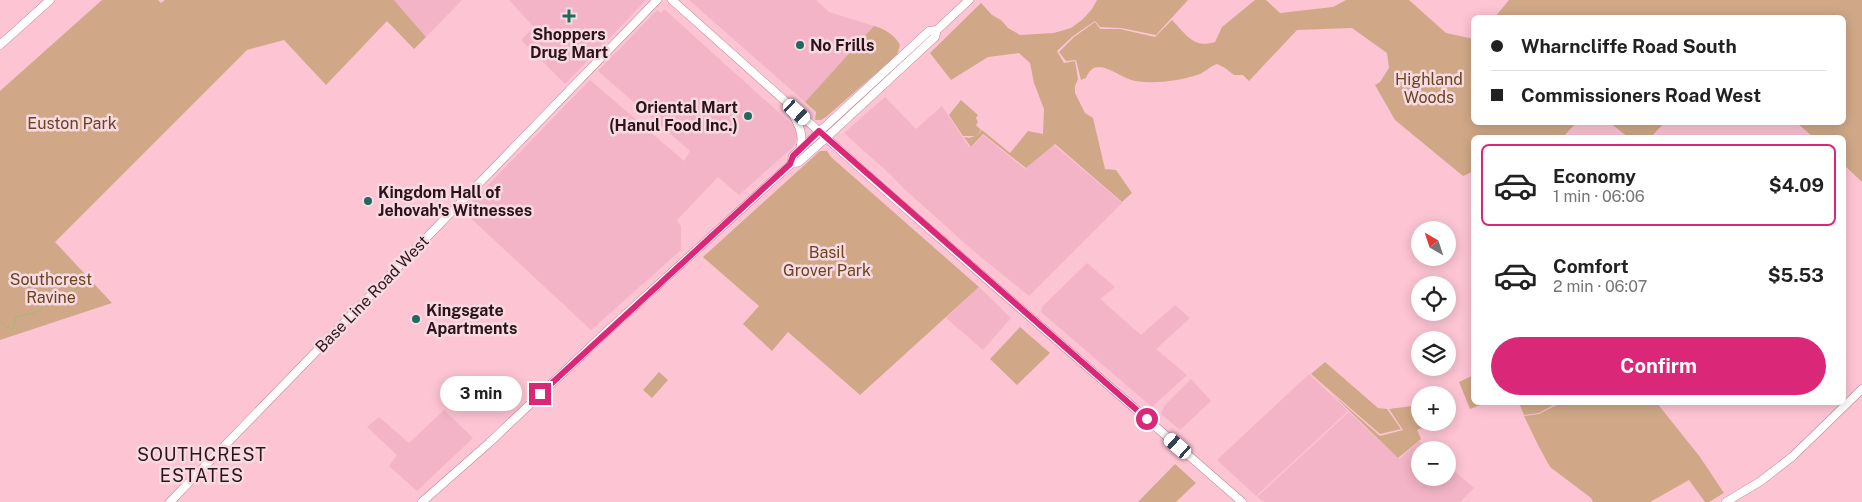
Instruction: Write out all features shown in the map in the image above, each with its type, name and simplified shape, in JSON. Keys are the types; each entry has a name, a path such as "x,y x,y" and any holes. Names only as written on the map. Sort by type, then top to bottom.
{"main road":[{"path":"0,45 50,0"},
{"name":"Base Line Road West","path":"170,502 657,0"},
{"path":"672,0 678,3 826,138 1242,502"},
{"path":"790,164 799,162 826,138 935,37 937,30 969,0"},
{"path":"422,502 790,164 793,156 819,131 929,31 937,30"},
{"path":"786,102 801,128 802,138 799,150"},
{"path":"1846,405 1862,389"},
{"path":"1856,395 1862,402"},
{"path":"1726,502 1760,481 1793,456 1846,405"}],"shaded area":[{"path":"394,0 462,0 426,37"},
{"path":"509,0 646,0 565,84 521,40 534,27"},
{"path":"689,0 816,0 829,12 874,26 805,102"},
{"path":"664,9 796,128 797,139 793,147 739,195 718,177 677,220 681,226 681,250 591,330 463,211 590,80 684,161 690,151 598,71 657,10 661,13"},
{"path":"885,97 916,129 942,106 969,147 972,147 983,135 1025,169 1054,145 1122,203 1029,296 977,254 844,133"},
{"path":"1087,263 1115,287 1100,299 1141,335 1175,305 1190,318 1156,349 1187,375 1152,407 1041,312 1042,307"},
{"path":"979,287 1011,318 983,350 946,318"},
{"path":"1309,374 1348,411 1256,496 1217,460"},
{"path":"1191,379 1211,401 1180,430 1161,414 1164,406"},
{"path":"444,410 473,438 417,491 389,466 397,455 367,427 379,417 409,443"},
{"path":"1349,412 1399,459 1411,448 1411,486 1456,486 1456,473 1474,488 1460,502 1264,502 1257,497"}],"green space":[{"name":"Euston Park","path":"102,0 158,0 161,3 165,0 394,0 426,37 414,49 387,21 326,85 284,40 247,50 55,242 112,303 0,340 0,91"},
{"path":"1097,0 1188,0 1156,35 1121,28 1100,27 1095,21 1073,36 1057,51 1064,63 1075,61 1078,79 1075,93 1085,113 1093,118 1105,169 1116,170 1132,193 1122,202 1055,144 1026,168 983,134 971,147 964,137 975,136 963,136 949,115 961,100 978,115 976,125 981,130 976,136 982,130 1010,153 1028,131 1043,134 1044,109 1034,83 1030,63 1019,53 988,57 951,80 930,53 981,3 992,15 1020,35 1054,33 1071,28 1082,20"},
{"name":"Highland Woods","path":"1255,0 1266,0 1280,13 1333,7 1346,0 1409,0 1446,33 1471,38 1471,125 1574,125 1565,135 1471,135 1471,172 1463,176 1395,120 1375,85 1380,82 1389,68 1387,53 1352,28 1297,30 1249,81 1243,75 1234,75 1217,64 1199,74 1167,81 1135,81 1101,67 1090,71 1086,78 1081,80 1076,60 1066,61 1059,52 1074,37 1095,22 1100,29 1120,29 1155,37 1172,20 1190,39 1207,44 1215,42 1222,27"},
{"path":"1509,0 1862,0 1862,182 1846,167 1846,135 1811,135 1799,125 1846,125 1846,15 1497,15"},
{"path":"874,26 886,31 895,38 900,45 897,55 826,117 821,120 815,120 816,112 805,102"},
{"path":"1613,125 1662,125 1653,135 1625,135"},
{"name":"Basil Grover Park","path":"820,151 827,151 831,157 979,287 860,395 788,332 772,351 743,324 759,306 703,257"},
{"path":"1020,327 1050,353 1017,385 990,359"},
{"path":"1325,362 1378,408 1387,409 1401,429 1380,434 1311,374"},
{"path":"659,372 668,380 652,398 643,390"},
{"path":"1471,376 1471,405 1481,405 1470,409 1459,382"},
{"path":"1330,392 1380,436 1403,430 1389,409 1411,406 1411,431 1417,431 1421,439 1411,441 1411,447 1398,458"},
{"path":"1520,405 1553,405 1539,413 1524,415"},
{"path":"1556,405 1659,405 1700,457 1724,493 1709,502 1705,502 1689,480 1650,502 1593,502 1591,498 1550,467 1524,416 1539,414"},
{"path":"1175,464 1196,483 1176,502 1138,502"}],"waterway":[{"path":"0,321 6,327 13,329 16,317 35,313 47,304 78,288"}],"place":[{"name":"Shoppers Drug Mart","path":"569,16"},
{"name":"No Frills","path":"800,45"},
{"name":"Oriental Mart (Hanul Food Inc.)","path":"748,116"},
{"name":"Kingdom Hall of Jehovah's Witnesses","path":"368,201"},
{"name":"Kingsgate Apartments","path":"416,319"}],"district":[{"name":"SOUTHCREST ESTATES","path":"202,464"}],"route":[{"path":"540,394 790,164 793,156 819,131 1147,419"}],"park label":[{"name":"Southcrest Ravine","path":"51,288"}]}
